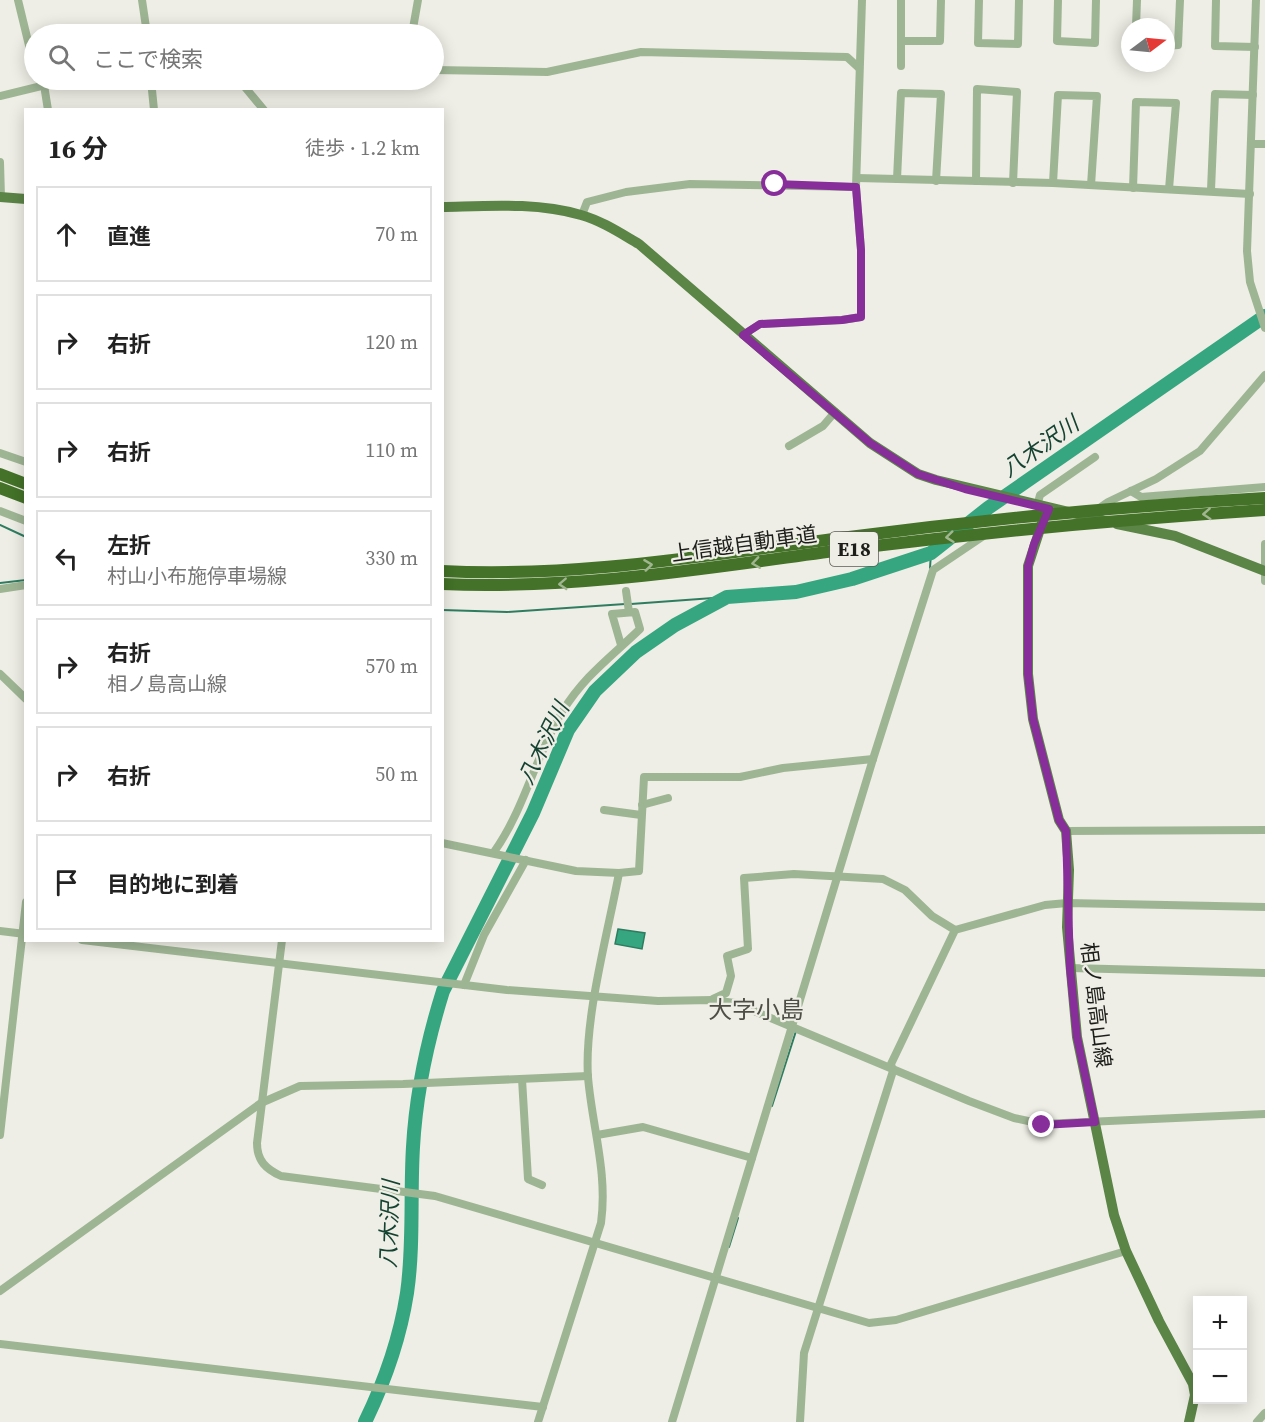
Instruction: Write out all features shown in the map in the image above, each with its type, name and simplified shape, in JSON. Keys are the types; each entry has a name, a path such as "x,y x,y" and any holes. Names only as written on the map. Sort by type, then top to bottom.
{"highway":[{"path":"0,474 24,483"},
{"path":"0,488 24,497"},
{"name":"上信越自動車道","path":"444,571 519,573 634,566 938,526 1265,498"},
{"name":"上信越自動車道","path":"444,584 520,586 636,578 1008,531 1265,510"}],"main road":[{"path":"0,197 24,199"},
{"path":"444,207 526,206 582,215 608,225 639,244 870,443 918,474 994,496 1175,536 1264,574"},
{"name":"相ノ島高山線","path":"1049,509 1034,544 1028,566 1028,674 1033,719 1059,820 1066,831 1069,870 1067,903 1070,968 1077,1037 1114,1215 1126,1251 1159,1321 1193,1384 1194,1395 1190,1422"}],"street":[{"path":"18,0 24,25"},
{"path":"142,0 146,24"},
{"path":"414,24 418,0"},
{"path":"743,335 760,324 861,317 861,250 856,183 862,0"},
{"path":"901,0 901,66"},
{"path":"901,41 940,41 941,0"},
{"path":"980,0 978,43 1018,44 1018,0"},
{"path":"1058,0 1057,41 1095,43 1096,0"},
{"path":"1136,18 1137,0"},
{"path":"1175,45 1178,45 1180,0"},
{"path":"1216,0 1215,46 1255,47"},
{"path":"1256,0 1247,251 1250,282 1265,328"},
{"path":"444,69 547,72 641,52 847,57 859,68"},
{"path":"1254,69 1265,69"},
{"path":"0,96 24,89"},
{"path":"44,90 48,108"},
{"path":"152,90 154,108"},
{"path":"247,90 262,108"},
{"path":"976,181 977,90 1017,92 1013,183"},
{"path":"897,179 901,93 940,94 936,181"},
{"path":"1211,190 1215,94 1253,94"},
{"path":"1053,183 1058,95 1097,96 1091,185"},
{"path":"1133,188 1136,102 1176,103 1169,189"},
{"path":"1251,144 1265,144"},
{"path":"0,162 0,197"},
{"path":"582,215 587,202 604,195 690,184 856,183 897,179 1053,183 1211,190 1250,194"},
{"path":"1089,517 1108,502 1156,479 1200,451 1265,375"},
{"path":"789,446 823,426 835,412"},
{"path":"0,453 24,461"},
{"path":"672,1422 837,875 933,570 1031,504 1040,495 1095,457"},
{"path":"1131,491 1141,497 1265,487"},
{"path":"0,511 24,520"},
{"path":"1264,574 1265,544"},
{"path":"0,589 24,585"},
{"path":"626,591 629,612"},
{"path":"495,853 515,818 539,758 561,714 595,669 640,629 635,612 612,614 621,645"},
{"path":"0,674 24,697"},
{"path":"444,843 576,872 639,871 644,777 696,779 740,777 783,768 873,759"},
{"path":"604,810 642,810 668,798"},
{"path":"1066,831 1265,830"},
{"path":"462,985 484,935 526,860"},
{"path":"538,1422 594,1244 604,1201 588,1076 595,995 619,873"},
{"path":"712,1000 726,993 731,976 727,956 748,948 744,878 794,874 883,879 905,890 932,916 955,930 1045,905 1067,903 1265,907"},
{"path":"800,1422 804,1353 893,1071 891,1064 955,930"},
{"path":"0,931 24,934 0,1136"},
{"path":"98,942 462,985 658,1001 712,1000 735,1003 893,1071 1014,1118 1042,1125 1265,1114"},
{"path":"282,942 257,1152 265,1167 281,1176 435,1196 869,1323 896,1320 1126,1251"},
{"path":"1070,968 1265,973"},
{"path":"0,1291 261,1103 300,1086 439,1083 588,1076"},
{"path":"522,1078 528,1179 542,1185"},
{"path":"597,1135 644,1127 752,1158"},
{"path":"0,1344 543,1407"},
{"path":"1257,1422 1265,1413"}],"shaded area":[{"path":"618,929 645,933 642,949 615,944"}],"waterway":[{"name":"八木沢川","path":"365,1422 391,1359 404,1310 410,1257 414,1127 427,1049 443,991 533,813 568,730 595,691 636,652 675,625 727,597 796,592 852,579 931,553 988,508 1265,316"},
{"path":"0,525 24,536"},
{"path":"930,568 931,553"},
{"path":"0,583 24,580"},
{"path":"631,604 727,597"},
{"path":"444,610 507,612 625,604"},
{"path":"772,1106 796,1031"},
{"path":"729,1247 738,1218"}],"district":[{"name":"大字小島","path":"756,1010"}],"route":[{"path":"775,184 856,187 861,250 861,317 760,324 743,335 870,443 918,474 965,489 1049,509 1034,544 1028,566 1026,598 1028,674 1033,719 1059,820 1066,831 1069,870 1067,927 1070,968 1077,1037 1095,1122 1042,1125"}]}
